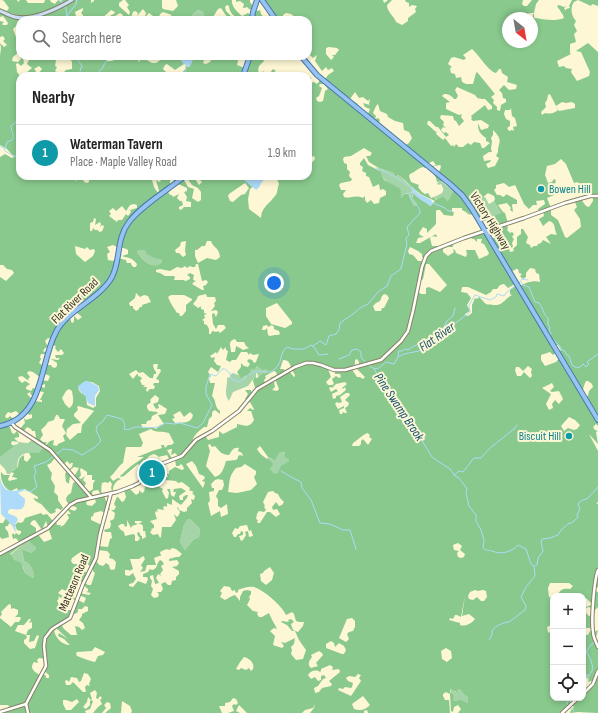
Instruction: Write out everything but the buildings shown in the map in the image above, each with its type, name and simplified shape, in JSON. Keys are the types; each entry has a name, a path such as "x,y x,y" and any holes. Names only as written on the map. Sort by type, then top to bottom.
{"main road":[{"path":"32,16 49,12 72,0"},
{"path":"253,16 258,0"},
{"path":"263,0 273,16"},
{"path":"0,11 16,17"},
{"path":"244,72 249,60"},
{"name":"Victory Highway","path":"304,60 318,76 457,190 469,204 598,420"},
{"name":"Flat River Road","path":"0,426 12,422 25,413 33,402 54,337 59,328 102,290 111,278 117,263 121,239 127,225 138,213 180,180"}],"street":[{"path":"0,554 49,527 73,503 79,500 112,493 136,485 150,470 156,466 182,456 196,440 212,431 239,411 258,389 295,367 306,363 313,363 335,371 346,370 381,360 401,341 408,331 422,268 428,253 443,245 571,201 591,195 598,196"},
{"path":"12,422 15,427 50,450 76,479 81,488 91,497"},
{"name":"Matteson Road","path":"26,704 46,666 44,646 45,638 52,629 70,618 87,575 96,560 101,529 112,493"},
{"path":"598,570 592,625 593,635 598,647"},
{"path":"586,691 592,686 598,671"},
{"path":"562,713 575,701"},
{"path":"0,712 26,704 28,713"}],"green space":[{"path":"2,0 17,0 18,2 20,0 26,0 28,3 44,3 45,0 50,0 55,4 58,0 91,0 91,3 94,0 123,0 119,3 119,6 129,15 130,12 127,7 129,5 125,0 162,0 163,9 173,11 178,6 176,0 232,0 233,7 242,16 235,16 227,5 225,7 226,11 231,16 226,16 221,8 218,9 214,16 204,16 203,12 198,10 192,16 170,16 172,15 163,12 159,16 153,16 149,13 145,16 146,13 143,9 137,16 138,13 135,11 132,16 123,16 120,13 115,16 111,16 115,12 111,10 105,16 83,16 81,13 83,8 75,12 76,16 16,16 16,26 13,29 16,37 16,54 13,57 12,61 18,62 23,60 24,63 21,66 18,63 16,64 16,180 83,180 87,183 89,180 152,180 158,193 159,191 156,180 159,182 161,181 160,180 170,180 171,186 167,190 173,197 179,194 177,198 182,201 183,205 179,207 181,210 184,207 191,207 191,202 186,201 187,197 184,192 187,191 187,188 174,182 174,180 184,180 188,187 194,189 192,198 198,202 201,200 201,192 188,180 196,180 199,185 202,182 200,180 261,180 250,189 248,199 249,209 261,218 262,211 276,195 279,184 277,180 312,180 312,162 315,159 314,156 312,157 312,82 317,84 321,79 324,81 328,75 334,71 332,68 328,70 326,67 322,71 315,61 317,55 313,58 312,57 312,16 294,16 286,13 283,16 270,16 264,7 265,0 383,0 384,3 388,0 392,0 387,5 388,10 396,22 402,25 416,12 415,9 417,6 412,5 409,7 409,3 405,0 523,0 522,4 527,6 532,0 539,0 536,4 534,12 502,12 502,48 538,48 538,19 556,20 564,18 557,6 567,6 564,8 566,11 566,9 570,8 569,6 572,0 578,0 574,2 572,9 573,17 576,21 574,25 577,31 574,34 576,42 570,44 571,54 557,61 559,67 564,66 572,69 571,72 577,81 589,76 590,72 581,52 576,51 588,43 598,52 598,426 596,424 593,427 598,431 596,432 598,444 589,434 598,451 598,502 596,503 598,504 598,587 595,588 595,591 598,592 598,607 595,612 591,611 591,608 589,607 586,608 592,604 586,598 586,593 558,593 562,590 570,589 573,586 569,583 550,583 548,588 550,597 550,626 547,627 548,632 550,633 550,701 570,701 571,704 562,713 458,713 461,709 458,705 454,707 453,712 451,711 450,694 446,692 443,696 445,700 449,700 450,713 368,713 367,710 364,711 364,713 310,713 314,708 315,704 313,708 305,710 302,713 247,713 239,705 236,711 240,713 228,713 234,711 232,706 238,703 236,699 233,698 230,702 225,703 225,706 219,706 222,713 131,713 132,711 130,706 122,701 121,713 105,713 111,708 110,703 107,702 104,705 106,708 102,713 93,713 102,704 100,700 102,698 100,696 98,699 96,698 97,693 95,690 90,693 91,700 93,701 90,709 85,711 86,713 4,713 4,711 10,708 8,705 0,705 0,618 11,627 15,622 19,622 21,618 15,617 18,614 18,610 13,608 11,609 11,605 9,604 1,612 2,614 0,617 0,554 20,543 16,538 13,539 12,535 13,533 15,535 16,533 19,535 21,533 21,531 17,530 15,525 18,522 23,522 25,518 41,513 43,515 47,514 53,521 56,521 57,525 61,525 60,527 64,525 69,518 67,514 71,514 67,508 74,511 77,509 67,502 66,497 71,493 73,483 77,481 74,477 79,468 74,467 69,471 73,475 70,477 70,484 66,482 65,474 72,467 73,463 70,464 67,461 63,465 57,458 47,465 52,473 51,479 55,486 54,492 58,496 58,500 63,508 61,510 57,508 55,510 56,512 51,514 33,498 38,499 38,497 25,489 18,491 17,488 11,491 9,490 4,486 1,478 1,472 4,475 10,475 8,479 9,481 17,479 12,477 14,473 11,472 18,467 21,457 24,455 24,460 27,462 31,457 29,453 38,453 50,441 54,440 53,445 57,446 65,441 63,436 66,433 62,426 65,419 60,419 58,415 56,415 54,420 48,422 41,430 43,435 40,439 43,442 47,442 44,446 34,440 36,437 35,431 32,431 27,427 23,432 19,430 25,423 24,418 26,420 32,418 32,414 30,415 26,413 20,415 16,411 11,413 8,412 5,416 6,418 10,416 14,419 8,426 10,427 12,433 14,434 17,431 19,437 14,438 18,442 12,441 11,444 14,446 0,457 0,277 6,281 14,273 12,270 0,265 0,157 5,154 12,158 14,157 7,149 0,145 0,43 4,47 7,45 3,41 5,39 3,36 0,37 0,21 4,22 2,24 7,25 8,23 3,16 0,17 0,8 7,11 9,8","holes":["329,47 337,48 339,50 335,55 332,55 334,57 331,60 326,54 326,48","472,49 487,66 496,73 499,69 501,69 502,73 508,77 507,82 517,85 516,89 509,90 504,85 499,90 502,93 503,98 506,99 506,102 501,105 500,111 497,110 497,107 493,103 494,100 491,97 495,94 477,72 473,84 466,84 462,82 461,77 456,78 455,74 451,73 450,68 452,67 448,64 451,58 454,57 464,60 466,58 463,55","320,84 324,84 328,89 325,91 323,101 317,101 316,98 319,96 322,88 319,86","457,87 475,95 480,101 478,98 485,99 492,106 492,109 488,110 485,105 471,116 473,121 481,120 489,125 488,128 481,130 478,123 480,132 486,138 486,141 490,143 484,148 482,148 480,143 474,142 471,145 468,143 463,147 459,147 456,144 454,147 453,145 451,146 445,138 443,140 436,134 437,131 436,132 427,124 428,121 430,121 438,127 446,137 449,135 441,130 443,127 446,128 443,125 444,122 440,118 441,115 453,116 454,120 459,126 464,121 461,117 462,114 459,115 446,109 446,103 450,102 442,96 448,94 456,99 458,96 455,90","355,92 359,98 363,97 368,101 370,99 370,105 363,103 365,107 370,109 368,114 356,107 358,104 350,99","550,94 558,110 550,114 545,113 542,115 541,112 546,107 545,103 548,95","562,102 572,102 575,104 575,108 559,111 556,106","378,104 380,111 387,114 388,117 395,121 403,123 404,130 409,132 412,138 409,143 406,145 378,125 380,120 378,118 375,119 376,116 373,113","511,108 512,116 515,118 517,126 513,127 514,131 509,131 507,128 510,126 510,121 506,119 504,114 505,110 510,110","493,130 500,141 496,156 499,158 495,166 488,168 486,164 491,160 484,161 483,156 489,152 492,152 491,138 493,135","364,148 372,153 370,156 366,156 369,162 377,167 394,173 396,177 398,175 424,196 435,201 430,206 412,192 413,198 418,205 414,206 408,194 405,194 401,198 401,191 399,188 384,180 380,171 368,165 364,158 360,163 363,167 362,171 369,177 373,187 379,184 380,190 383,189 386,191 386,195 380,198 379,203 374,204 371,200 367,203 365,196 363,198 358,196 344,197 343,194 346,190 341,190 339,185 341,183 351,181 352,179 349,176 350,172 347,169 347,164 344,163 344,157 351,156","561,159 566,164 574,183 577,182 583,188 586,188 589,192 588,196 593,196 593,201 589,207 586,206 580,198 574,200 577,207 574,210 580,219 581,227 567,238 565,237 558,220 551,215 551,208 547,198 554,195 552,186 556,182 555,179 548,183 545,175 547,166 555,164","433,161 436,165 431,165 429,167 433,170 434,166 441,166 437,173 435,172 436,170 433,173 437,182 443,181 453,191 448,201 443,196 436,200 434,197 431,198 428,193 425,194 422,192 418,187 419,185 411,182 409,176 410,174 418,169 423,167 425,168","245,183 249,188 245,194 241,195 233,202 230,201 228,196","504,183 509,187 515,185 524,204 529,209 533,205 537,205 536,201 544,200 545,204 538,209 539,212 543,211 544,216 539,219 543,226 549,221 554,225 557,235 551,234 546,237 551,244 543,240 537,246 531,248 530,245 526,243 528,237 523,229 521,229 521,234 517,237 517,245 513,249 514,251 510,252 509,248 513,247 512,243 514,239 512,237 514,234 507,230 508,228 506,224 508,223 505,213 498,205 507,203 511,208 510,210 513,212 512,205 517,204 517,200 506,194 503,197 497,195 494,190 496,185","488,193 494,196 494,201 501,213 492,217 486,215 483,218 477,208 485,207 481,199","134,204 137,205 137,208 130,210 131,212 128,216 126,214 122,220 118,220 117,222 109,216 111,214 109,211 113,208 116,211 122,206 126,211 130,205","452,208 462,208 462,210 468,214 473,215 474,217 476,216 482,226 485,225 482,222 487,220 494,222 495,227 493,228 494,230 497,229 499,236 495,235 494,238 489,239 492,235 491,230 488,230 488,234 485,231 470,236 477,242 477,239 482,239 481,243 484,244 489,253 488,255 479,259 475,250 466,250 466,257 456,253 453,249 454,252 448,256 443,252 443,249 453,247 453,242 439,247 432,246 431,237 420,243 416,243 418,238 424,237 419,233 423,227 427,229 427,233 436,224 437,210 440,210 444,215 453,216 454,212 452,212","94,218 96,219 95,225 100,222 100,227 102,225 104,226 103,230 99,232 93,228 92,231 90,231 90,223 93,222","186,241 186,255 183,257 179,253 176,253 175,250 180,246 181,242","207,241 211,241 217,249 220,257 216,260 207,258 198,263 195,256 195,250 205,246","113,245 128,250 128,254 122,256 131,259 137,264 136,267 133,267 131,263 127,263 126,260 118,258 120,259 119,262 115,259 113,261 108,260 107,254 110,252 107,247","75,246 85,249 87,247 90,250 94,249 95,251 93,256 85,262 76,254","410,247 422,254 422,257 425,259 424,261 418,261 413,255 409,254 408,251","139,250 144,250 148,255 161,259 162,262 151,265 137,252","196,264 198,264 202,281 206,280 208,282 203,286 204,290 192,284 196,281 193,280 194,275 190,273 187,275 190,279 186,281 174,280 174,276 165,276 156,272 156,270 160,269 170,271 177,267 195,267","426,264 429,264 447,285 440,292 429,287 426,288 426,294 421,294 417,291 420,281 423,279","530,268 535,269 536,273 539,274 540,282 537,281 520,286 517,285 510,290 510,294 512,295 499,305 487,304 479,297 477,299 475,298 472,305 472,313 468,316 465,315 470,311 467,305 471,298 467,293 461,292 462,287 468,287 486,295 493,289 497,289 500,285 504,284 508,288 515,284 511,272 516,269 518,269 519,273 522,274 520,276 523,279 526,277 526,273","136,293 140,297 144,295 148,296 151,302 142,305 142,307 136,311 133,306 130,306 129,303 135,298","206,294 207,297 215,297 215,306 211,311 216,310 218,312 216,317 214,313 212,314 213,324 216,329 218,325 224,325 226,328 220,333 218,331 212,331 211,334 209,334 209,329 202,320 205,318 204,315 207,314 204,313 201,306 198,308 193,304 198,296","384,294 389,298 384,308 382,308 381,311 375,311 373,306 380,301","171,295 184,295 192,299 186,305 186,311 182,316 180,316 168,297","69,303 72,303 71,308 82,317 78,320 74,316 73,323 71,322 71,319 69,320 59,313 67,311 66,308","277,303 292,324 285,328 271,324 266,316 266,308","267,325 268,327 272,325 274,329 279,331 280,334 270,336 268,335 267,328 262,330 263,326","48,338 55,339 54,344 52,345 56,346 55,348 58,352 61,349 64,353 62,355 55,355 56,358 60,358 58,360 51,359 57,363 57,366 55,368 51,365 42,365 39,363 41,354 49,354 43,351 48,347 45,341","235,339 237,342 244,342 249,348 243,350 236,346 235,352 231,352 230,343","555,345 558,345 561,350 557,353 560,357 556,362 545,366 541,360 541,355 550,352 553,355 557,352","221,347 223,350 226,347 226,350 228,351 226,360 230,362 232,360 236,360 241,352 247,352 249,355 250,353 253,355 259,354 256,362 254,363 249,359 247,361 250,364 248,367 241,363 241,367 237,372 241,378 249,374 251,369 255,369 257,366 268,371 257,378 254,378 253,381 256,390 253,394 251,390 245,390 248,394 245,399 248,401 247,403 250,402 254,409 253,410 250,408 247,411 251,411 254,420 250,425 246,426 237,424 237,427 223,434 219,431 219,437 208,440 205,435 194,441 193,439 196,434 204,427 207,427 213,411 215,410 220,414 220,411 217,408 215,400 212,396 215,383 210,383 209,378 211,376 208,372 211,367 218,372 221,366 217,365 214,361 215,357 212,358 210,356 216,352 217,354","357,359 359,366 356,368 365,377 363,379 357,377 353,371 352,367","283,360 289,363 295,376 294,377 289,371 285,373 284,369 280,369","158,364 157,369 160,369 161,371 156,379 159,380 159,383 154,383 154,389 150,389 147,392 147,387 143,387 145,385 142,385 140,380 142,379 141,377 137,374 133,379 129,374 136,370 139,373 143,372 150,378 153,378 154,374 156,374 153,365","528,366 532,369 532,376 530,378 524,372 521,376 517,376 515,370 516,367 519,367 523,371","328,369 335,371 335,374 340,374 341,377 339,378 336,376 332,379 334,384 328,385 326,382 331,377","29,371 41,378 43,373 50,376 48,381 40,380 42,385 45,384 45,388 39,386 38,390 33,388 31,391 26,389 26,387 30,384 25,381 22,383 18,377 22,376 29,381 28,379 30,377 27,373","274,371 277,375 270,378 272,380 275,379 279,389 277,391 272,390 275,387 274,382 265,383 264,380 266,378 265,376","586,381 592,384 593,387 589,391 588,396 584,398 583,394","89,382 99,386 100,391 96,398 96,406 93,408 87,405 86,396 80,392 78,388","345,382 347,384 342,388 343,389 345,387 346,390 333,399 332,394 338,391 336,389 331,392 329,388 332,388 336,384","552,383 554,387 550,391 559,391 563,399 559,404 555,400 552,404 553,408 549,410 546,404 551,394 542,388","69,389 72,391 73,401 71,407 69,408 62,398","37,391 44,392 40,400 42,400 42,402 34,401 27,394 30,392 31,395 33,395","346,393 349,393 350,395 345,400 349,403 345,408 347,413 343,412 340,414 339,410 344,408 344,406 338,409 335,404 337,402 342,402 340,397","155,395 159,398 158,402 153,404 156,409 159,408 159,404 167,409 165,414 158,415 164,424 160,425 156,429 152,427 143,428 141,424 146,424 147,421 151,420 152,416 158,413 149,411 147,405 151,402 150,400","79,406 94,411 82,425 81,433 78,433 70,440 66,435 67,429 73,424 81,423 74,416 78,410 77,407","180,411 184,417 190,412 193,415 192,418 186,422 175,423 172,419 175,418 173,415","569,417 580,425 574,430 568,428 564,431 561,426","151,429 169,433 174,443 165,448 164,445 161,445 162,448 137,457 144,457 130,467 120,476 121,477 138,464 141,468 143,467 146,469 143,460 145,461 149,456 154,454 158,457 167,455 170,461 173,460 167,450 172,449 171,455 175,453 178,456 178,458 175,459 176,466 181,464 184,469 182,470 175,467 169,471 169,474 167,474 168,477 166,477 158,473 160,470 159,468 162,465 158,458 158,465 154,467 156,479 150,481 151,484 145,484 145,481 143,479 142,480 145,487 144,492 142,493 139,490 139,493 136,495 129,488 124,490 126,497 124,501 122,502 117,497 114,504 116,507 114,510 111,510 115,513 114,519 110,521 110,528 104,530 105,532 111,532 112,538 110,539 108,547 98,546 102,525 91,520 91,517 94,513 101,511 105,513 106,509 110,510 107,506 108,502 106,501 104,495 102,495 102,483 108,483 110,481 112,484 111,488 113,493 114,484 121,479 118,478 113,481 110,477 123,463 126,447 141,447 143,443 139,434","367,433 372,439 368,445 363,439 359,446 352,446 353,443","210,444 212,447 215,446 221,452 229,455 234,449 239,448 238,451 242,453 243,456 238,456 236,460 226,461 221,473 215,477 206,466 210,451 208,445","260,446 268,457 275,460 279,453 284,452 285,457 289,460 288,462 281,466 278,473 274,474 270,469 273,465 272,462 263,456 257,449","192,461 199,474 205,478 202,481 205,482 203,488 186,464","245,464 256,471 254,477 257,484 251,490 237,493 228,492 230,477 233,471","81,468 87,472 87,475 92,475 92,480 95,480 93,489 87,493 83,489 86,483 83,480 85,476 81,479 79,478 81,475","218,479 223,480 224,485 222,490 219,490 216,496 218,506 221,508 227,504 228,514 221,517 220,511 211,516 208,503 210,501 209,492 214,491 211,484","166,480 176,481 178,483 182,482 190,488 189,490 194,492 192,493 195,496 194,500 191,499 192,503 187,508 187,511 184,512 179,510 178,507 177,508 180,512 179,515 177,517 174,514 176,520 171,527 162,527 160,538 158,534 153,535 150,532 152,530 151,529 154,528 154,525 150,521 157,519 155,513 156,511 158,512 158,509 164,510 163,507 167,507 167,503 172,505 172,499 181,505 188,495 183,497 183,500 180,500 179,496 186,491 181,488 174,489 173,492 176,492 174,497 171,495 170,489 167,489 169,493 168,498 166,499 162,491 163,489 158,486","98,490 101,495 94,497 96,502 92,506 87,505 86,502 90,500 89,498 93,497 93,491","273,491 278,494 284,502 279,506 276,502 272,507 273,510 277,509 280,514 276,517 270,512 267,512 260,523 258,523 258,520 256,519 257,514 259,511 264,512 266,510 263,502 268,492","188,519 190,519 200,529 199,537 193,540 185,550 180,542 184,525","35,520 42,530 46,521 52,539 44,542 36,532 36,528 30,524 32,521","127,520 131,528 132,526 141,524 143,526 143,531 145,531 146,537 142,539 139,532 137,533 140,538 138,541 135,541 135,535 133,534 125,536 124,532 118,526 121,524 124,524 125,527 127,526","135,521 142,522 138,524 135,523","247,525 249,531 251,530 253,536 249,537 248,531 245,532 246,535 241,541 239,536 243,535 243,532 241,531 236,537 234,537 232,533 235,528 238,529 240,526","28,540 36,548 32,553 24,550 22,551 24,561 32,568 34,573 33,578 25,573 21,563 15,560 10,554 24,543 22,541","458,543 462,546 460,550 465,554 464,557 458,557 457,553 459,551 454,550 453,545","172,548 176,549 182,554 179,557 169,559 169,561 177,560 179,563 177,566 172,567 179,571 179,574 176,577 176,580 172,581 171,585 168,585 165,582 161,584 163,589 161,592 157,592 159,594 158,597 154,598 151,595 153,589 151,586 152,581 150,576 153,575 155,584 159,583 156,578 158,574 162,576 160,574 163,570 161,566 164,564 160,560 155,569 150,569 148,572 143,574 143,577 147,577 148,579 146,584 138,581 133,587 129,586 129,584 133,583 136,579 133,573 129,576 125,575 125,570 129,571 133,569 130,559 139,559 143,556 145,559 141,565 143,568 140,572 145,571 147,565 156,565 154,558 161,556 160,552 167,549 170,550","97,550 107,551 110,554 109,558 116,562 115,569 112,570 106,563 103,566 100,565 96,558","79,553 84,553 90,559 84,565 84,568 86,564 93,567 93,571 95,573 91,585 84,582 89,573 74,569 78,565 81,566 81,564 73,564 71,561 72,558","270,567 274,573 272,580 266,585 261,581 260,574","80,581 84,583 83,585 88,589 86,592 91,593 89,595 80,593 79,595 86,598 84,603 74,598 74,595 71,593 73,591 70,587 73,586 75,590 78,586 77,582","224,586 230,587 232,591 235,590 236,593 238,590 254,587 263,591 281,607 286,615 292,612 296,621 304,622 303,626 298,632 293,630 291,624 294,622 291,619 288,620 289,622 281,622 287,625 292,631 295,631 306,650 303,659 296,660 291,654 291,647 294,644 295,638 285,643 281,642 284,646 282,648 273,645 275,636 270,631 274,628 277,629 269,613 259,617 257,614 258,612 253,611 247,605 250,599 249,597 251,591 243,591 240,601 235,595 225,600 220,597 222,593 220,591","62,589 68,592 68,595 76,601 72,610 63,610 64,604 59,604 57,601 59,598 58,596 63,599 65,596 58,593","475,590 486,591 487,597 484,601 481,601 477,597 473,600 469,599 468,596 470,592","465,595 462,616 469,614 475,619 467,625 460,625 460,623 449,620 450,618 453,619 455,615 461,617","85,606 88,607 88,611 82,614 79,620 83,623 85,628 82,630 75,626 77,635 71,635 61,624 70,618 71,613 75,614 78,612 78,609 82,609","352,618 355,621 353,631 347,634 349,639 346,642 339,638 347,619","29,619 31,619 29,623 32,622 32,628 28,630 26,635 15,631 18,625 24,625","56,628 68,639 59,633 58,636 70,645 67,645 58,639 54,631","26,635 30,635 29,642 34,641 37,635 39,636 35,648 30,649 24,643 24,640 27,638","331,641 334,643 335,647 339,643 344,646 346,650 344,654 342,654 326,648 326,644","95,647 105,652 103,655 98,656 95,662 77,656 76,653 92,651","446,648 451,651 452,658 447,662 442,659 441,651","319,651 323,655 316,663 318,666 311,668 309,663 312,657 311,655","244,657 250,660 253,667 251,671 249,668 246,670 241,668 239,670 236,669","39,658 46,659 46,666 43,670 49,675 49,678 46,678 43,674 43,677 36,673 32,667 34,662 38,663 37,660","330,665 333,667 332,670 339,669 340,672 329,681 332,684 331,686 322,688 319,692 315,693 314,688 326,678 324,675 321,676 321,680 318,681 315,677 311,679 308,675 310,672 320,672 321,669","84,673 88,674 91,679 89,684 90,686 87,685 85,687 86,692 83,692 73,682 70,685 66,685 65,681 67,680 69,682 71,677 77,678 79,682 81,681","358,674 361,675 359,678 361,681 351,696 338,690 339,688 343,689 345,687 352,687 353,683 348,681 346,678 349,676 355,677","450,689 457,692 458,689 468,697 468,703 460,699 453,701 454,695 451,692 450,693","363,696 370,705 363,710 354,709 352,704","88,697 91,700 90,705 86,709 83,707 87,702","77,699 79,702 71,710 66,710 63,700 72,702"]},
{"path":"236,0 250,0 252,5 255,5 255,10 260,10 263,16 252,16 253,10 247,7 243,8 244,4 240,1 236,2"},
{"path":"578,0 598,0 598,6 592,4 591,6"},
{"path":"198,10 203,12 204,16 192,16"},
{"path":"248,13 252,16 242,16"},
{"path":"29,60 56,60 55,66 57,67 55,71 56,72 40,72 42,69 39,66 34,69 35,72 27,72 32,68 27,64"},
{"path":"71,60 138,60 139,62 140,60 147,60 152,63 156,63 160,60 182,60 184,64 175,70 167,64 163,69 166,72 64,72 72,69"},
{"path":"192,60 204,60 203,63 206,64 211,60 238,60 237,65 245,68 250,60 264,61 259,66 259,72 183,72 186,68 185,66 189,67"},
{"path":"377,167 394,173 397,177 398,175 412,187 412,196 418,206 414,206 407,193 401,198 398,190 384,179"},
{"path":"441,181 453,191 448,201 443,196 437,200 434,197 443,191 441,184 438,185 437,183"},
{"path":"485,197 489,204 494,201 501,213 494,217 489,217 488,216 490,215 480,199"},
{"path":"139,250 144,250 150,256 161,259 162,262 151,265 137,252"},
{"path":"257,366 268,370 269,372 258,376 256,373 256,378 254,378 248,386 233,392 229,401 226,395 227,378 233,373 244,377 251,369 256,368"},
{"path":"33,439 45,446 37,454 29,453 21,455 18,460 17,468 10,474 7,474 5,469 0,464 0,457 14,445 18,444 18,442 28,443"},
{"path":"283,452 289,460 287,464 277,476 267,473 270,467 267,459 268,457 272,459 279,453"},
{"path":"6,518 12,525 9,523 5,528 9,537 2,539 0,537 0,523 3,523"},
{"path":"188,519 190,519 200,529 199,537 193,540 185,550 180,542 184,525"},
{"path":"28,539 36,548 32,553 24,550 22,552 24,561 32,568 35,577 33,578 25,573 23,567 10,555 22,545 22,541"},
{"path":"586,613 590,616 591,613 593,613 592,628 586,628"},
{"path":"598,630 595,641 598,647 598,713 570,713 574,707 571,704 574,701 586,701 586,691 594,682 588,682 590,676 586,674 586,635 588,635 590,631 593,633"},
{"path":"586,642 594,650 591,679 589,680 587,678"},
{"path":"451,689 456,692 458,689 462,690 468,697 468,703 460,699 457,701 452,701 454,695 450,691"}],"water":[{"path":"181,60 192,60 189,67"},
{"path":"244,180 264,180 256,190"},
{"path":"412,187 419,194 431,200 433,203 431,206 414,194 411,188"},
{"path":"85,381 98,386 99,390 95,396 95,406 88,403 86,397 80,391 78,386"},
{"path":"0,478 5,489 11,491 22,489 25,490 18,493 25,499 24,506 18,510 10,509 8,511 8,513 15,516 18,520 15,524 16,533 11,524 1,514"}],"waterway":[{"path":"60,0 60,2 64,3"},
{"path":"67,16 76,4 77,0"},
{"path":"65,6 66,16"},
{"path":"78,60 82,66 80,71"},
{"path":"98,72 102,69 107,60"},
{"path":"0,146 5,149 7,142 12,140 13,135 11,126 16,122"},
{"path":"4,150 16,157"},
{"path":"376,168 394,176 411,188"},
{"path":"313,346 320,341 326,345 329,336 336,334 339,330 340,323 368,304 378,292 387,286 391,276 401,269 407,244 406,238 409,235 407,227 420,213 419,208 412,201 409,193 412,192"},
{"path":"433,203 445,208 448,211 452,211"},
{"name":"Flat River","path":"519,283 522,279 528,280"},
{"path":"521,282 523,285 529,287 535,302 539,303 548,318 550,328 549,331 551,333 550,335"},
{"name":"Flat River","path":"368,365 376,369 386,362 394,364 398,357 404,354 419,351 433,343 438,337 444,335 453,325 470,312 469,305 475,295 490,300 496,297 497,294 504,296 516,285"},
{"path":"439,336 447,321 453,316 455,308"},
{"path":"552,339 562,350 565,351 569,356 572,365 577,368 583,364 586,367 589,364 587,362 598,354"},
{"path":"398,356 399,351 405,349 408,350 423,343 432,343"},
{"name":"Flat River","path":"225,369 230,373 231,379 240,382 254,372 268,372 274,370 280,363 283,352 287,347 293,349 304,349 311,345 319,355 328,354"},
{"name":"Flat River","path":"339,359 349,355 352,350 357,349 361,352 361,357 366,363"},
{"name":"Flat River","path":"165,423 180,423 197,428 203,423 212,405 206,394 206,387 210,374 216,376 222,369 224,369"},
{"name":"Pine Swamp Brook","path":"374,369 378,380 388,386 394,401 403,409 404,415 412,424 432,457 450,469 467,489 466,493 469,506 476,515 476,521 484,540 483,548 485,550 503,553 518,545 526,549 531,564 534,566 535,576 526,587 521,597 526,606 525,610 509,622 495,627 489,640"},
{"name":"Flat River","path":"25,490 30,492 37,487 34,476 36,472 34,466 46,462 63,449 73,450 82,455 95,447 101,441 96,430 97,426 107,415 122,419 125,424 124,429 137,427 155,428 164,424"},
{"path":"454,475 459,471 463,472 474,458 481,458 490,448 517,425"},
{"path":"281,471 301,482 302,488 311,500 320,523 330,524 343,530 350,530 356,549"},
{"path":"535,566 537,565 538,558 543,551 541,542 542,539 558,535 561,530 573,522 578,517 577,515 580,509 578,504 588,498 598,487"},
{"path":"587,651 597,640"},
{"path":"586,650 592,664 591,672 586,676"},
{"path":"567,701 567,705 574,711"}],"place":[{"name":"Bowen Hill","path":"541,189"},
{"name":"Biscuit Hill","path":"569,436"},
{"name":"Waterman Tavern","path":"152,473"}]}
